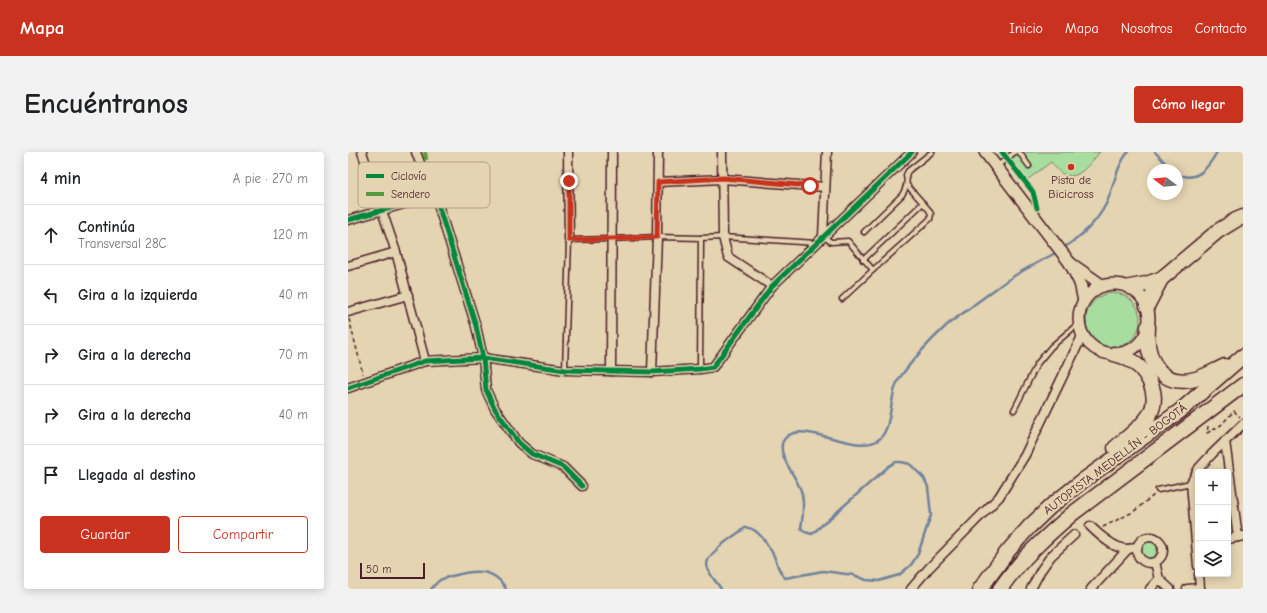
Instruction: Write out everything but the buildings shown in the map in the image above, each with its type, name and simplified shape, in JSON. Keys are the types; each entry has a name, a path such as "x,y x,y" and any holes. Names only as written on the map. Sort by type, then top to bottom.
{"highway":[{"path":"1130,287 1161,279 1218,231 1236,220 1243,218"},
{"path":"1147,306 1161,279"},
{"path":"1148,327 1147,339 1150,357 1161,372 1172,378 1185,380 1199,378 1242,357"},
{"path":"1081,482 1109,453 1145,420 1153,406 1153,390 1147,376 1133,362 1114,354"},
{"name":"AUTOPISTA MEDELLÍN - BOGOTÁ","path":"980,589 1008,551 1029,527 1052,506 1081,482 1180,411 1242,357"},
{"name":"AUTOPISTA MEDELLÍN - BOGOTÁ","path":"1000,589 1023,559 1046,536 1072,514 1243,385"}],"main road":[{"path":"985,152 1067,259 1080,283 1084,301"},
{"path":"1067,259 1103,286"},
{"path":"1116,284 1130,287 1137,292 1147,306 1149,317 1148,327 1144,337 1139,344 1127,352 1114,354 1104,353 1095,349 1088,343 1082,334 1079,323 1080,312 1084,301 1095,290 1103,286 1116,284"}],"street":[{"path":"362,152 365,162"},
{"path":"416,152 420,162"},
{"path":"568,152 569,240"},
{"path":"611,371 612,152"},
{"path":"652,372 657,237 658,152"},
{"path":"722,152 723,237 728,257 772,286"},
{"path":"824,236 827,152"},
{"path":"348,388 425,361 483,358 566,370 652,372 713,367 772,286 912,152"},
{"path":"658,182 723,178 825,187"},
{"path":"348,220 389,208"},
{"path":"440,208 476,326 483,358 486,390 495,409 519,443 532,454 563,467 582,486"},
{"path":"382,210 396,252 425,361"},
{"path":"348,266 396,252"},
{"path":"348,312 408,295"},
{"path":"911,589 929,568 999,497 1025,455 1053,395 1079,345 1082,334"},
{"path":"1197,541 1191,483 1200,468 1225,441 1241,420"},
{"path":"1225,441 1241,537 1231,539"},
{"path":"1090,526 1101,538 1120,548 1128,549 1137,546 1142,539 1146,537 1159,540 1163,548 1163,552 1155,562 1147,562 1143,561 1138,554 1137,546"},
{"path":"1031,589 1050,556 1074,535"},
{"path":"1091,589 1128,549"},
{"path":"1155,562 1159,579 1170,589"},
{"path":"1187,589 1200,588 1199,577"},
{"path":"1150,589 1159,579"}],"lane":[{"path":"864,232 902,195 907,185 906,175 908,171 932,152"},
{"path":"996,167 1015,152"},
{"path":"1019,152 1029,166"},
{"path":"842,300 873,270 930,220 931,214 929,210 907,185"},
{"path":"863,260 923,203"},
{"path":"824,236 831,242 848,241 873,270"},
{"path":"566,370 569,240 657,237 723,237 816,243"},
{"path":"700,369 701,238"},
{"path":"1014,410 1023,389 1037,364 1051,347 1079,323"},
{"path":"1158,490 1191,483"}],"path":[{"path":"348,316 365,382"},
{"path":"1206,422 1208,426 1207,432 1221,425 1234,411 1241,420"},
{"path":"1090,526 1101,528 1126,516 1150,499 1158,490"}],"green space":[{"name":"Pista de Bicicross","path":"1007,152 1100,152 1087,167 1072,176 1066,175 1059,171 1051,162 1027,180"},
{"path":"1113,293 1123,295 1132,301 1138,310 1140,320 1138,330 1132,339 1123,345 1113,347 1103,345 1094,339 1088,330 1086,320 1088,310 1094,301 1103,295"},
{"path":"1146,542 1152,542 1157,547 1155,556 1152,558 1146,558 1141,553 1141,547"}],"waterway":[{"path":"1063,248 1088,229 1098,217 1109,198 1121,164 1128,152"},
{"path":"1155,152 1166,164"},
{"path":"1183,176 1190,177 1201,172 1206,168 1217,152"},
{"path":"721,589 707,568 708,560 716,550 745,528 754,530 766,542 785,578 823,571 854,575 866,580 879,581 899,575 911,565 918,554 931,515 928,487 924,478 910,464 896,462 889,466 812,534 805,532 801,528 803,511 802,494 785,460 782,447 783,441 790,434 800,432 813,433 855,443 868,444 878,440 887,428 897,383 906,369 928,344 949,323 1004,282 1057,252"},
{"path":"431,589 440,580 468,572 482,572 489,574 501,582 506,589"}],"marked path":[{"path":"425,152 427,162"}],"cycle path":[{"path":"582,486 563,467 532,454 519,443 495,409 486,390 483,358 565,370 652,372 713,367 772,286 912,152"},
{"path":"1002,152 1033,192 1037,208"},
{"path":"348,220 390,208"},
{"path":"348,388 425,361 483,358 476,326 439,208"}],"place":[{"name":"Pista de Bicicross","path":"1071,167"}],"route":[{"path":"569,181 569,240 657,237 658,182 723,178 810,186"}]}
